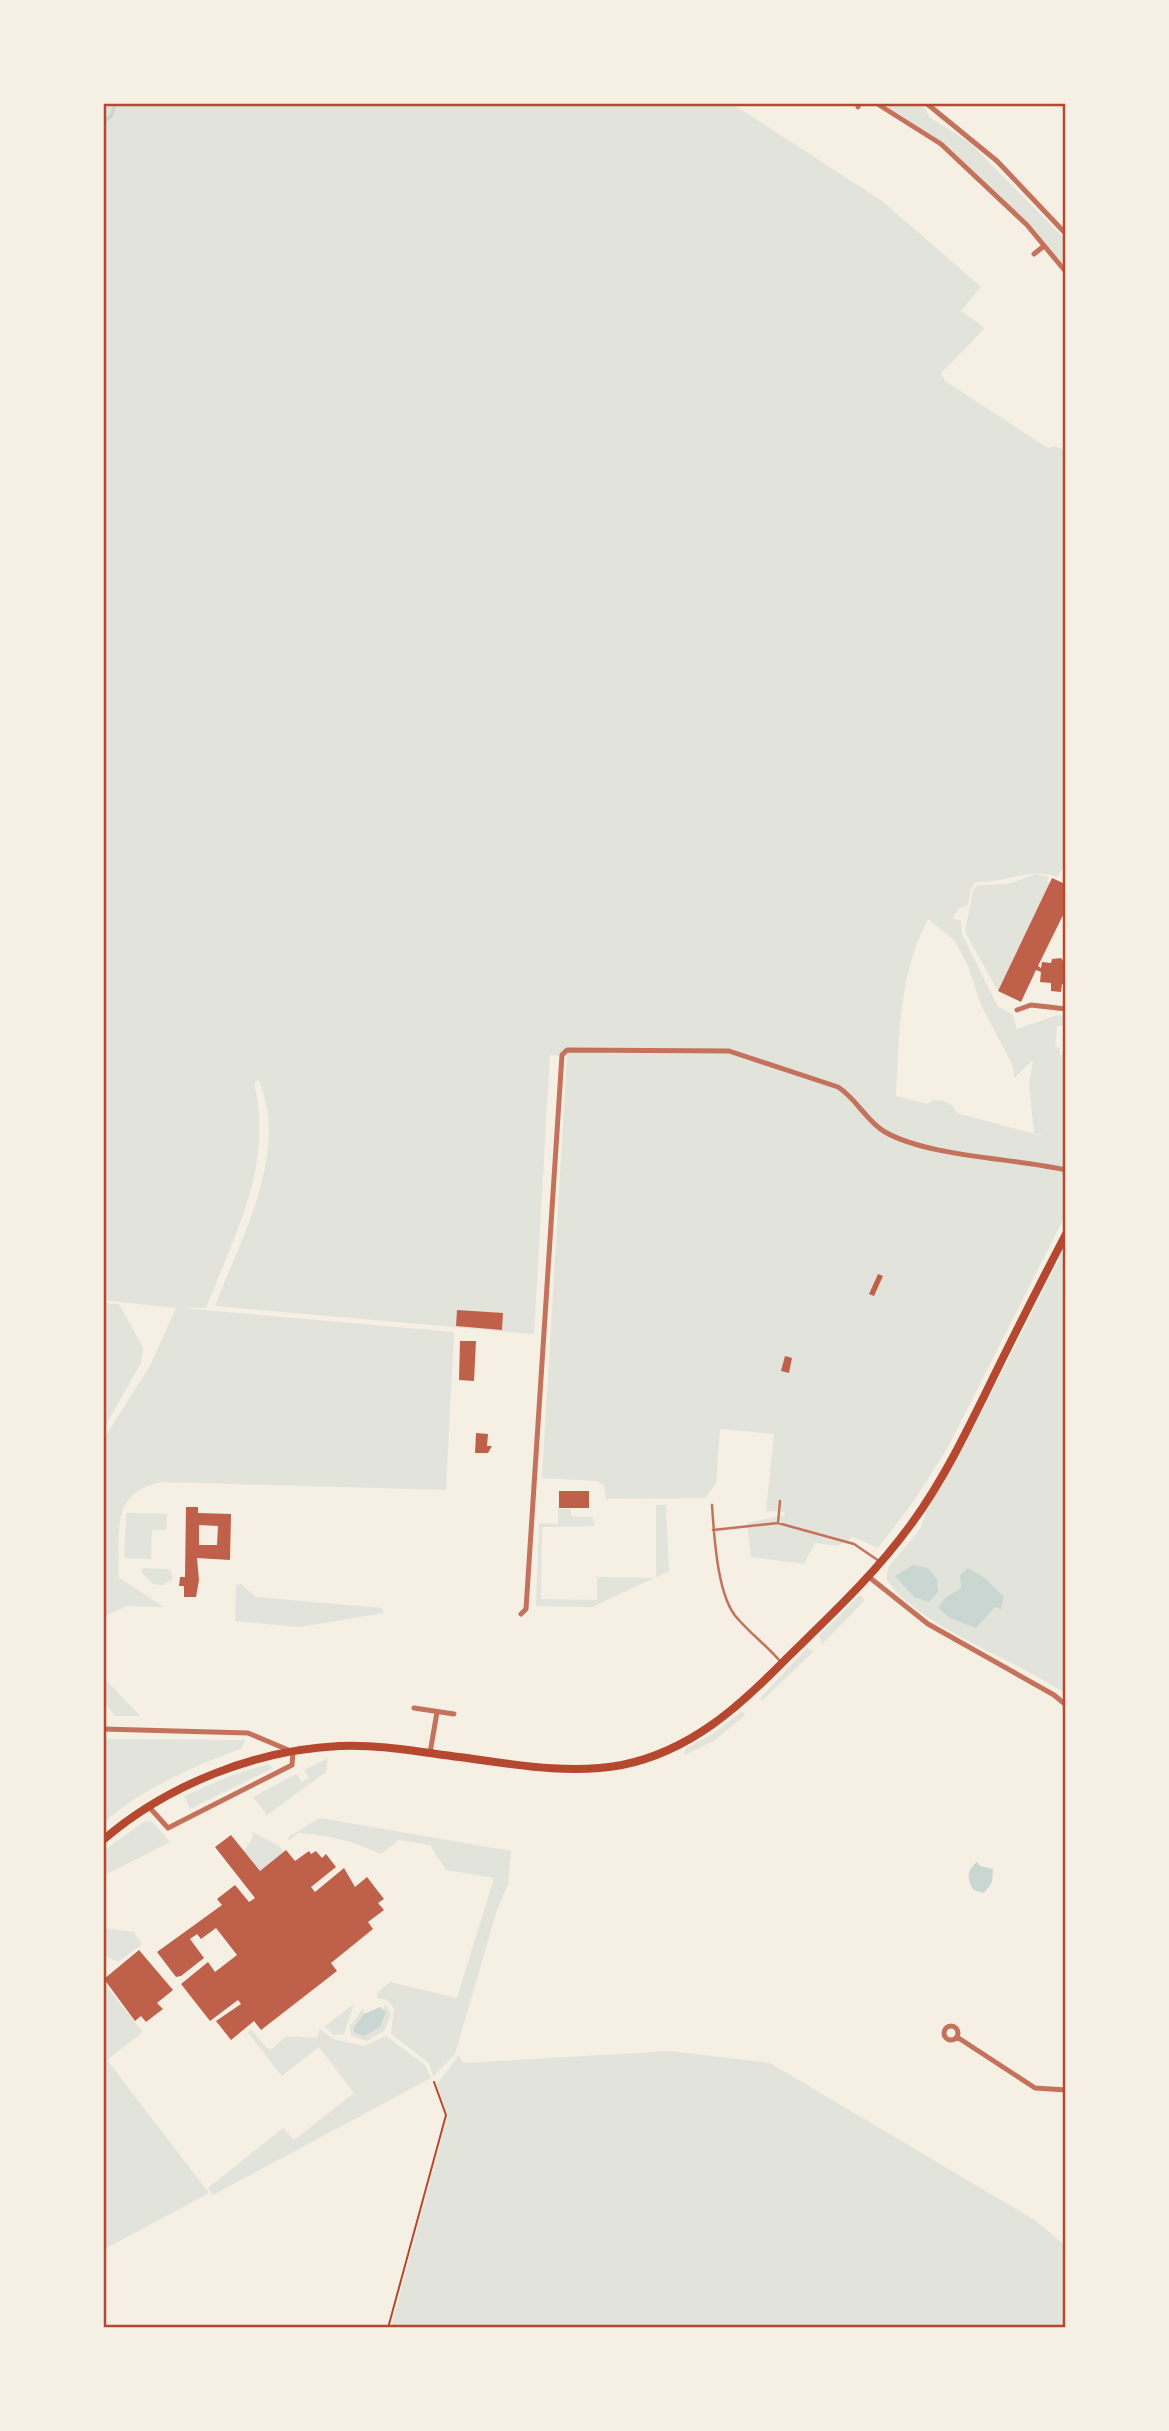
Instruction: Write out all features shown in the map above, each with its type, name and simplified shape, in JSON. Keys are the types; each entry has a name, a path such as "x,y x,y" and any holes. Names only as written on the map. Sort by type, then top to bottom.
{"main road":[{"path":"103,1840 150,1808 207,1775 293,1752 338,1746 430,1753 568,1769 622,1764 660,1753 709,1728 741,1703 869,1577 913,1522 956,1452 1066,1234"}],"street":[{"path":"876,103 941,144 1044,246 1066,272"},
{"path":"926,103 997,161 1066,234"},
{"path":"1034,254 1044,246"},
{"path":"1017,1010 1031,1005 1066,1009"},
{"path":"521,1614 526,1609 562,1055 567,1050 706,1049 735,1053 838,1087 852,1096 876,1126 887,1133 948,1150 1066,1170"},
{"path":"869,1577 928,1624 1054,1695 1066,1705"},
{"path":"414,1708 454,1714"},
{"path":"430,1753 437,1712"},
{"path":"103,1720 105,1729 248,1733 293,1752 292,1765 168,1828 150,1808"},
{"path":"957,2037 1035,2088 1066,2090"}],"lane":[{"path":"778,1523 780,1501"},
{"path":"712,1505 716,1563 730,1606 736,1618 757,1634 782,1664"},
{"path":"713,1530 778,1523 854,1544 882,1563"}],"path":[{"path":"388,2328 446,2115 434,2082"}],"shaded area":[{"path":"112,103 117,103 117,106 120,103 731,103 882,201 981,287 961,311 985,328 941,373 945,381 1048,448 1054,446 1066,450 1066,862 1057,877 1027,874 976,882 971,888 968,905 958,909 953,918 961,921 962,934 998,1007 1012,1014 1017,1029 1057,1015 1064,1016 1063,1026 1057,1026 1055,1047 1060,1048 1060,1055 1066,1055 1066,1214 948,1447 914,1501 878,1548 853,1537 838,1546 815,1543 804,1564 751,1557 747,1523 785,1515 784,1512 766,1511 774,1434 720,1429 716,1484 705,1498 606,1499 604,1486 597,1481 542,1478 567,1056 550,1055 534,1334 215,1306 249,1223 265,1166 269,1137 267,1108 259,1080 254,1083 259,1113 259,1142 255,1170 239,1225 206,1308 181,1308 454,1332 446,1490 161,1482 144,1488 132,1496 121,1518 118,1577 164,1607 127,1606 103,1617 103,1440 151,1364 176,1308 103,1300 103,114","holes":["928,919 955,941 968,966 981,1005 1013,1066 1014,1078 1033,1060 1029,1084 1034,1133 1046,1137 957,1113 944,1101 932,1100 928,1104 896,1096 902,1005 918,940"]},
{"path":"882,103 923,103 929,117 969,142 1066,240 1066,267 1029,224 942,142"},
{"path":"1036,874 1049,877 1047,881 1050,883 998,991 965,932 973,890 978,885 1008,884"},
{"path":"1066,1246 1066,1694 919,1611 899,1595 886,1578 889,1566 920,1529 928,1507 985,1407 989,1392 992,1392"},
{"path":"103,1303 119,1304 143,1347 141,1363 103,1430"},
{"path":"656,1505 666,1505 669,1571 656,1577"},
{"path":"558,1509 571,1509 571,1516 592,1517 595,1526 542,1527 541,1599 597,1600 597,1577 654,1578 592,1607 536,1606 539,1523 558,1524"},
{"path":"126,1513 167,1514 166,1530 152,1530 151,1559 124,1558"},
{"path":"913,1565 928,1568 937,1579 938,1592 929,1602 914,1597 895,1576"},
{"path":"143,1568 170,1569 173,1579 163,1585 153,1584 141,1572"},
{"path":"968,1568 985,1578 1004,1597 1001,1609 995,1607 976,1628 950,1618 938,1608 945,1598 961,1588 960,1575"},
{"path":"241,1584 256,1597 382,1608 384,1613 299,1627 235,1621 236,1585"},
{"path":"860,1595 865,1600 822,1644 819,1636"},
{"path":"807,1648 814,1651 763,1700 759,1699"},
{"path":"103,1677 140,1716 115,1716 103,1701"},
{"path":"742,1711 745,1715 714,1741 684,1755 686,1748 714,1733"},
{"path":"103,1739 245,1740 242,1748 152,1788 103,1823"},
{"path":"328,1758 326,1772 267,1815 253,1797 296,1774 302,1782 309,1778 304,1770"},
{"path":"268,1764 273,1768 190,1809 184,1796 232,1775"},
{"path":"320,1818 511,1851 508,1884 497,1910 455,2054 433,2077 429,2063 391,2034 394,2008 387,2000 377,1998 377,1993 390,1982 457,1998 494,1878 446,1870 430,1845 399,1840 381,1854 350,1842 320,1835 298,1833 289,1841 288,1837"},
{"path":"145,1821 153,1822 170,1842 103,1876 103,1851"},
{"path":"253,1832 279,1846 284,1852 260,1871 244,1851"},
{"path":"977,1862 980,1866 993,1869 992,1882 984,1893 974,1890 969,1878 971,1868"},
{"path":"103,1928 134,1932 142,1944 118,1962 103,1955"},
{"path":"103,1982 143,2032 107,2060 209,2193 103,2250"},
{"path":"354,2004 344,2034 333,2035 325,2026"},
{"path":"385,2004 391,2014 384,2031 367,2041 351,2036 350,2026 363,2008 364,2014 354,2027 384,2009"},
{"path":"380,2007 386,2012 380,2027 364,2036 354,2032 354,2027 364,2014"},
{"path":"251,2029 267,2048 272,2049 286,2036 317,2038 320,2029 333,2039 364,2046 386,2036 425,2065 431,2078 213,2195 208,2188 283,2128 294,2140 354,2093 319,2047 282,2076 248,2033"},
{"path":"670,2051 770,2063 1036,2221 1066,2246 1066,2328 391,2328 448,2115 437,2084 459,2055 463,2063"}],"building":[{"path":"1066,877 1066,909 1038,966 1041,968 1042,962 1051,963 1052,959 1061,958 1066,965 1066,984 1062,984 1061,992 1051,991 1051,983 1040,982 1041,972 1036,970 1021,1002 998,991 1052,878 1063,883"},
{"path":"878,1274 883,1276 874,1296 869,1294"},
{"path":"457,1310 503,1313 502,1330 456,1326"},
{"path":"460,1341 476,1341 474,1381 459,1380"},
{"path":"785,1356 792,1358 789,1373 781,1371"},
{"path":"476,1433 488,1434 487,1446 492,1446 488,1453 475,1453"},
{"path":"559,1491 589,1491 589,1508 559,1508"},
{"path":"186,1507 198,1507 198,1513 231,1514 230,1560 197,1558 199,1580 196,1597 184,1597 184,1586 179,1586 180,1577 185,1577","holes":["199,1525 218,1526 217,1545 199,1545"]},
{"path":"231,1835 260,1871 286,1850 295,1861 309,1851 311,1854 316,1851 322,1858 326,1854 336,1867 311,1887 315,1892 344,1868 355,1887 367,1877 384,1899 378,1903 384,1910 368,1922 373,1929 331,1963 337,1971 261,2030 254,2021 231,2040 216,2021 241,2004 238,2000 210,2021 181,1984 208,1962 215,1972 237,1955 216,1928 201,1939 197,1934 190,1939 204,1958 181,1976 176,1977 157,1952 222,1905 217,1899 235,1885 249,1902 255,1898 215,1847"},
{"path":"139,1950 173,1990 157,2003 163,2009 146,2022 141,2016 135,2021 104,1979"}],"waterway":[{"path":"103,122 111,116 116,103"}]}
